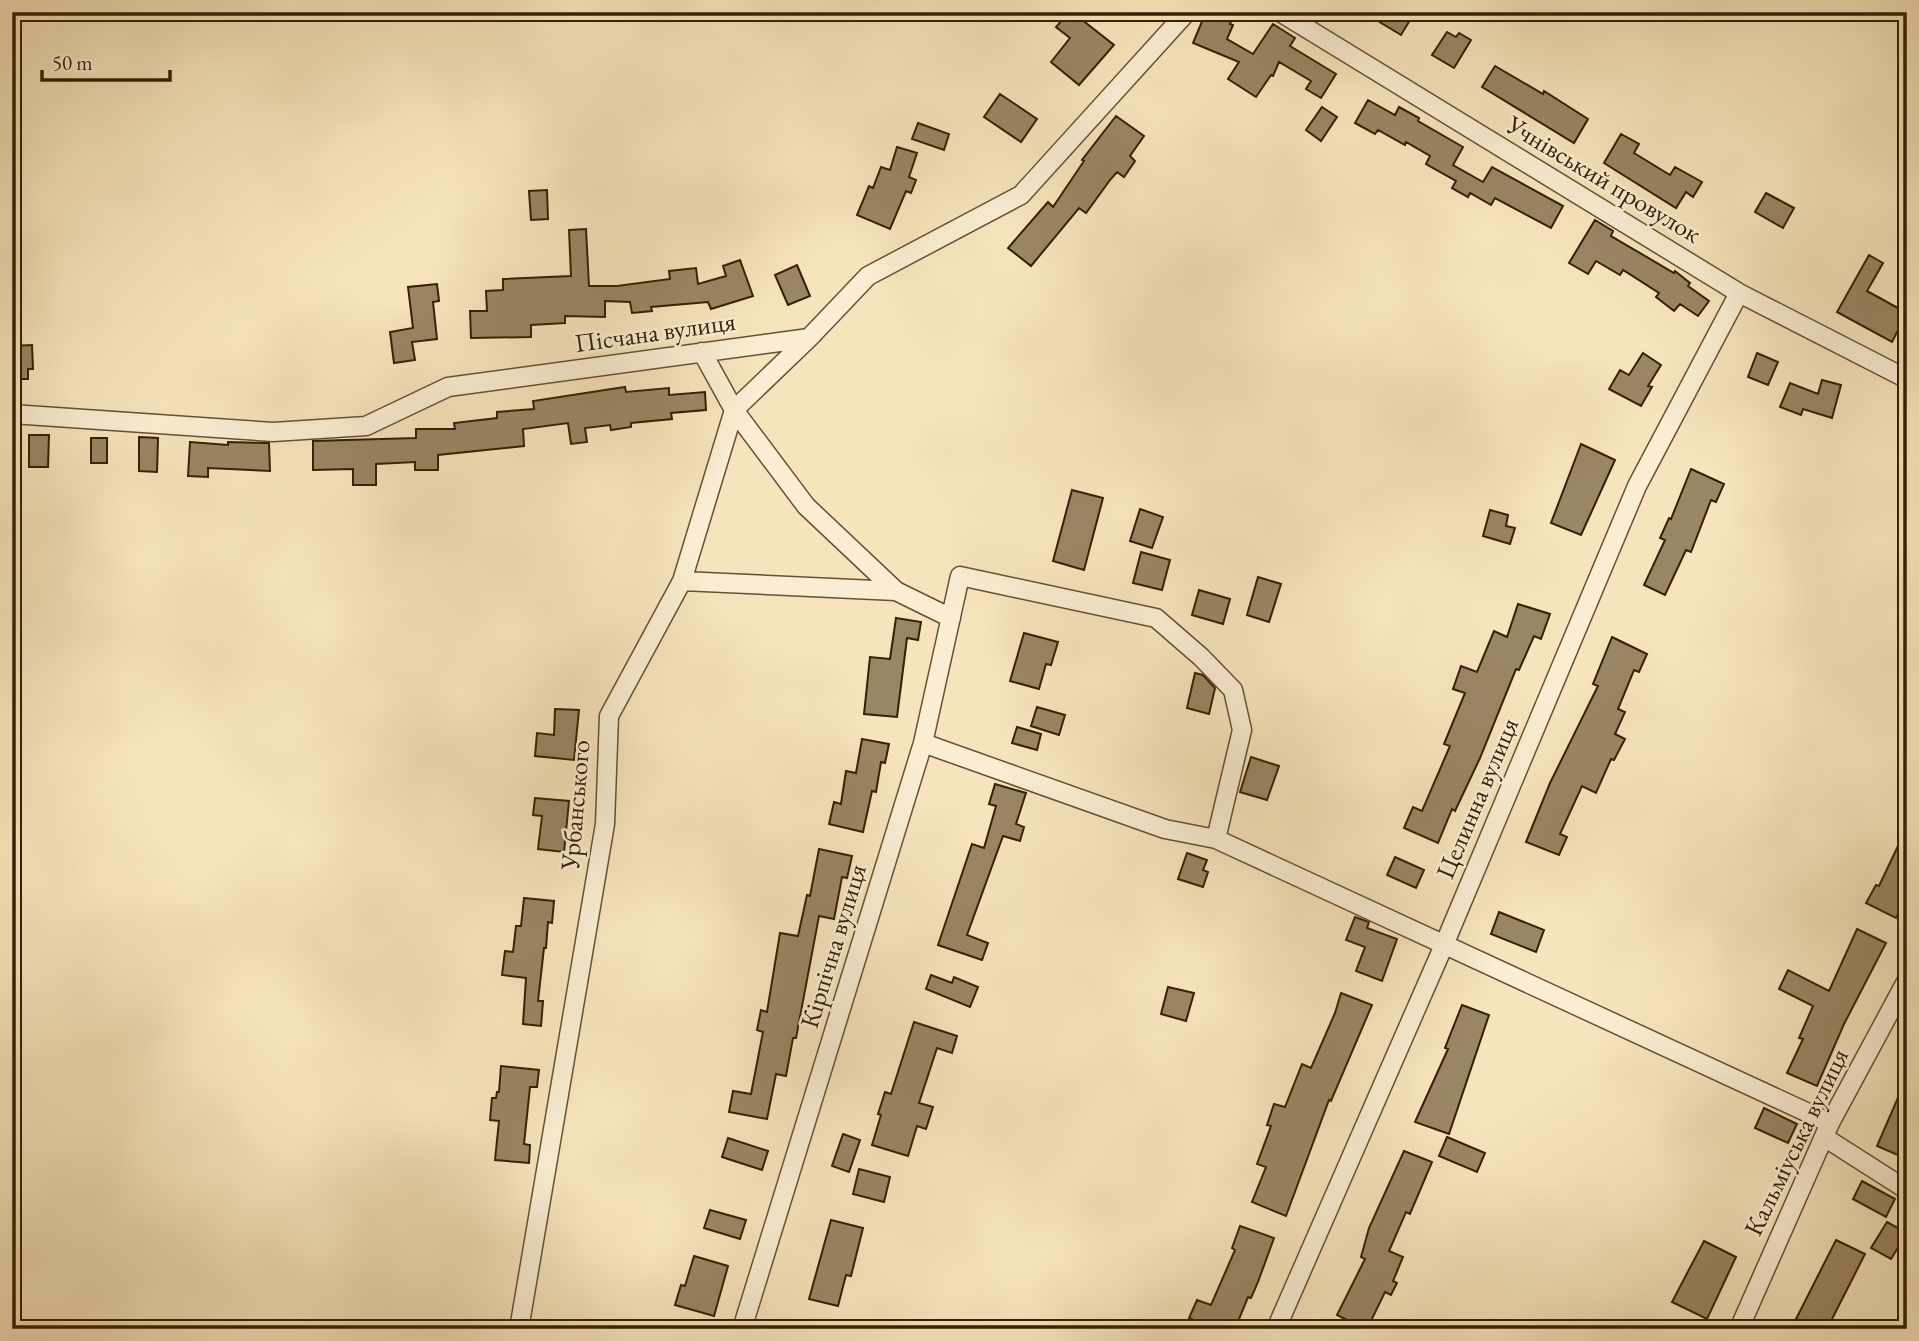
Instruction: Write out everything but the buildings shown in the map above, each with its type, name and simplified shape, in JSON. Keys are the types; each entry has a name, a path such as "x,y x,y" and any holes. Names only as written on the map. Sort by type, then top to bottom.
{"street":[{"path":"809,338 868,276 1021,195 1188,12"},
{"name":"Учнівський провулок","path":"1280,12 1739,293 1907,379"},
{"name":"Целинна вулиця","path":"1276,1329 1444,945 1637,486 1739,293"},
{"name":"Пiсчана вулиця","path":"12,414 273,432 366,426 448,387 809,338"},
{"name":"Урбанського","path":"519,1329 605,824 609,716 682,580 734,410 809,338"},
{"path":"702,352 734,410 806,506 896,591 951,618"},
{"name":"Кiрпiчна вулиця","path":"742,1329 923,743 960,576 1156,618 1201,657 1233,690 1242,730 1216,839"},
{"path":"682,580 896,591"},
{"path":"923,743 1165,829 1216,839 1444,945 1827,1130 1907,1190"},
{"name":"Кальміуська вулиця","path":"1739,1329 1827,1130 1907,980"}]}
